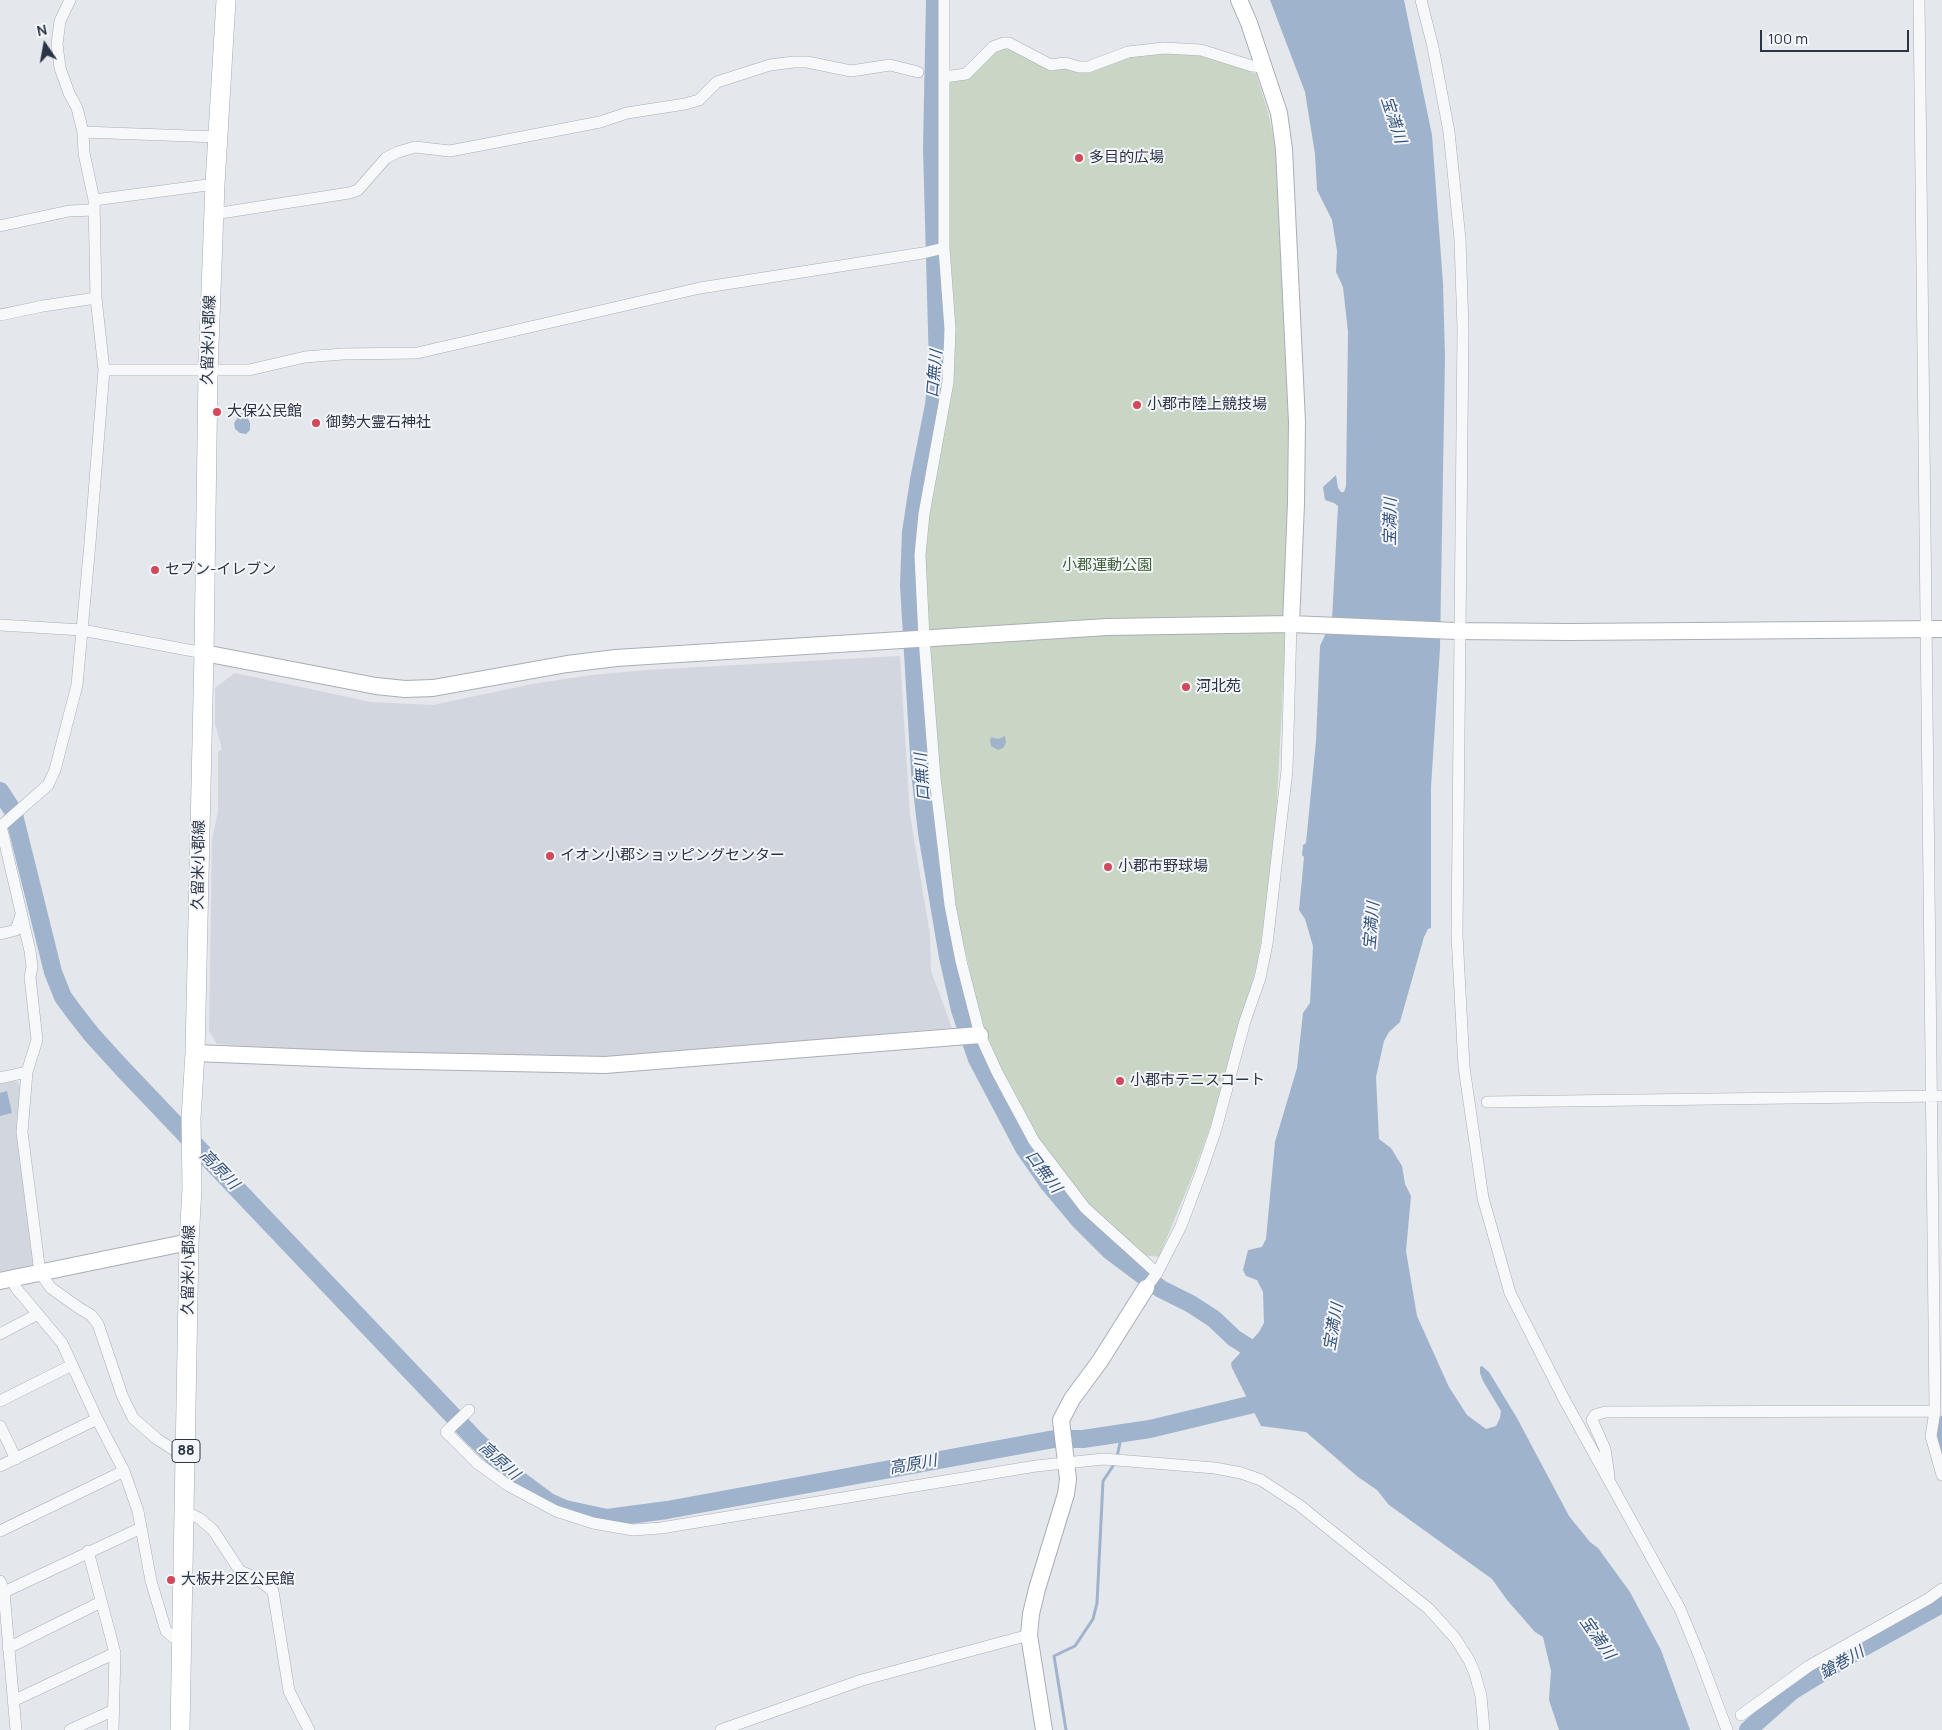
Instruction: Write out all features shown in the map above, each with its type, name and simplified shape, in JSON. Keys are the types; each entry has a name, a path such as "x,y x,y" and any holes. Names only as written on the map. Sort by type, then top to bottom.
{"main road":[{"name":"久留米小郡線","path":"180,1730 192,1172 191,1126 195,1053 204,653 208,371 215,184 226,0"}],"street":[{"path":"70,0 60,21 57,44 60,68 77,108 83,132 84,153 94,205 96,298 104,370 77,685 55,770 48,785 2,825 30,951 32,967 30,977 37,1040 27,1072 22,1132 40,1272 51,1288 91,1315 98,1324 122,1395 133,1418 157,1440 174,1450 186,1453"},
{"path":"944,0 944,248 950,329 948,382 924,514 920,555 924,638 935,778 950,905 961,961 980,1035 996,1072 1034,1141 1085,1208 1157,1273"},
{"path":"1044,1730 1029,1635 1031,1614 1037,1589 1066,1494 1068,1479 1061,1420 1072,1399 1100,1361 1157,1273 1181,1226 1216,1129 1245,1021 1260,978 1267,944 1287,770 1297,624 1297,422 1294,315 1284,149 1279,113 1265,67 1239,0"},
{"path":"1421,0 1433,48 1449,132 1460,239 1463,329 1459,631 1458,955 1464,1067 1483,1198 1510,1293 1608,1480 1680,1609 1700,1655 1727,1730"},
{"path":"1919,0 1925,628 1936,1096 1938,1309 1935,1410 1931,1436 1942,1476"},
{"path":"944,77 966,74 992,47 1004,43 1009,43 1051,65 1066,62 1079,67 1088,67 1128,52 1164,48 1201,50 1252,66 1265,67"},
{"path":"214,214 349,193 358,190 386,158 415,147 450,151 600,122 627,113 685,104 699,100 717,82 770,65 807,62 851,71 890,65 918,72"},
{"path":"83,132 218,137"},
{"path":"0,226 94,205 215,184"},
{"path":"104,370 248,370 305,357 417,353 700,288 923,253 944,248"},
{"path":"0,315 96,298"},
{"path":"0,625 82,630 376,686 414,689 433,688 567,664 616,658 1107,627 1297,624 1459,631 1686,632 1942,629"},
{"path":"0,934 16,930 21,915"},
{"path":"195,1053 367,1060 605,1065 980,1035"},
{"path":"0,1078 27,1072"},
{"path":"1487,1102 1936,1096"},
{"path":"6,1279 190,1242"},
{"path":"6,1279 16,1288 62,1343 133,1492 150,1581 166,1631 173,1637 182,1636"},
{"path":"0,1334 38,1314"},
{"path":"0,1401 72,1365"},
{"path":"1608,1480 1609,1470 1605,1449 1592,1420 1595,1415 1606,1412 1935,1410"},
{"path":"468,1411 446,1432 476,1463 509,1486 556,1511 584,1520 633,1530 661,1528 1066,1461 1104,1459 1242,1473 1260,1480 1299,1505 1429,1609 1456,1638 1469,1660 1481,1696 1484,1730"},
{"path":"0,1466 97,1419"},
{"path":"0,1426 16,1459"},
{"path":"0,1531 124,1471"},
{"path":"185,1512 199,1518 213,1530 240,1570 256,1578 273,1591 289,1691 309,1730"},
{"path":"16,1730 2,1586 141,1528"},
{"path":"88,1551 115,1653 113,1730"},
{"path":"1741,1715 1809,1666 1928,1599 1942,1588"},
{"path":"8,1648 101,1602"},
{"path":"721,1730 862,1680 1029,1635"},
{"path":"13,1701 115,1653"},
{"path":"70,1730 114,1710"}],"shaded area":[{"name":"イオン小郡ショッピングセンター","path":"900,656 910,815 930,935 931,971 952,1028 603,1058 343,1053 217,1044 209,1031 212,840 218,811 218,752 222,749 215,724 215,688 235,673 371,702 433,705 532,684 592,675 647,670"},
{"path":"13,1081 18,1082 21,1088 35,1265 0,1272 0,1084"}],"green space":[{"name":"小郡運動公園","path":"1007,45 1056,67 1142,53 1199,53 1223,60 1256,74 1268,112 1276,149 1290,399 1288,594 1275,836 1257,964 1223,1091 1193,1174 1159,1257 1143,1255 1088,1205 1035,1136 987,1042 971,988 971,976 966,953 957,925 936,778 924,564 928,518 950,382 947,240 947,83 963,78 996,48"}],"water":[{"name":"宝満川","path":"1270,0 1404,0 1432,135 1443,283 1445,357 1440,648 1431,787 1431,928 1428,929 1424,937 1400,1022 1389,1032 1384,1041 1376,1077 1379,1139 1391,1148 1402,1166 1405,1184 1411,1196 1406,1251 1417,1316 1449,1387 1467,1415 1486,1429 1496,1426 1501,1411 1483,1381 1480,1367 1482,1366 1489,1372 1517,1418 1569,1516 1590,1542 1598,1548 1630,1592 1661,1650 1690,1730 1559,1730 1549,1700 1551,1671 1543,1637 1535,1632 1507,1600 1492,1579 1389,1505 1377,1490 1358,1477 1306,1432 1261,1426 1232,1368 1231,1363 1259,1332 1264,1323 1263,1292 1257,1280 1246,1276 1243,1270 1248,1250 1262,1247 1266,1239 1275,1142 1297,1068 1303,1013 1310,1003 1313,946 1305,919 1299,910 1304,857 1302,855 1303,845 1306,843 1316,741 1320,646 1332,620 1338,506 1325,500 1323,487 1336,475 1338,488 1341,492 1344,492 1346,486 1348,332 1343,287 1336,272 1337,251 1332,220 1317,190 1315,154 1305,92"},
{"path":"241,413 246,414 250,423 250,430 246,434 240,433 235,429 234,423"},
{"path":"1005,736 1006,743 1003,748 998,750 991,746 991,737 998,739"},
{"path":"7,1091 12,1113 0,1116 0,1093"}],"waterway":[{"name":"口無川","path":"935,0 932,148 938,367 934,405 911,532 909,585 920,772 927,833 948,957 960,1010 977,1059 1024,1148 1049,1184 1080,1221 1109,1250 1161,1289 1191,1304 1214,1319 1234,1338 1256,1352 1269,1354"},
{"name":"高原川","path":"0,791 13,811 53,972 63,997 74,1012 122,1068 474,1438 514,1476 549,1502 565,1509 607,1518 667,1510 1054,1439 1083,1439 1150,1429 1274,1399"},
{"name":"鎗巻川","path":"1942,1425 1939,1431 1939,1441 1942,1449"},
{"path":"1117,1457 1122,1433"},
{"path":"1066,1730 1054,1656 1075,1646 1093,1619 1097,1603 1103,1481 1115,1463"},
{"name":"鎗巻川","path":"1748,1730 1792,1691 1862,1648 1942,1604"}],"place":[{"name":"多目的広場","path":"1079,158"},
{"name":"小郡市陸上競技場","path":"1137,405"},
{"name":"大保公民館","path":"217,412"},
{"name":"御勢大霊石神社","path":"316,423"},
{"name":"セブン-イレブン","path":"155,570"},
{"name":"河北苑","path":"1186,687"},
{"name":"イオン小郡ショッピングセンター","path":"550,856"},
{"name":"小郡市野球場","path":"1108,867"},
{"name":"小郡市テニスコート","path":"1120,1081"},
{"name":"大板井2区公民館","path":"171,1580"}]}
